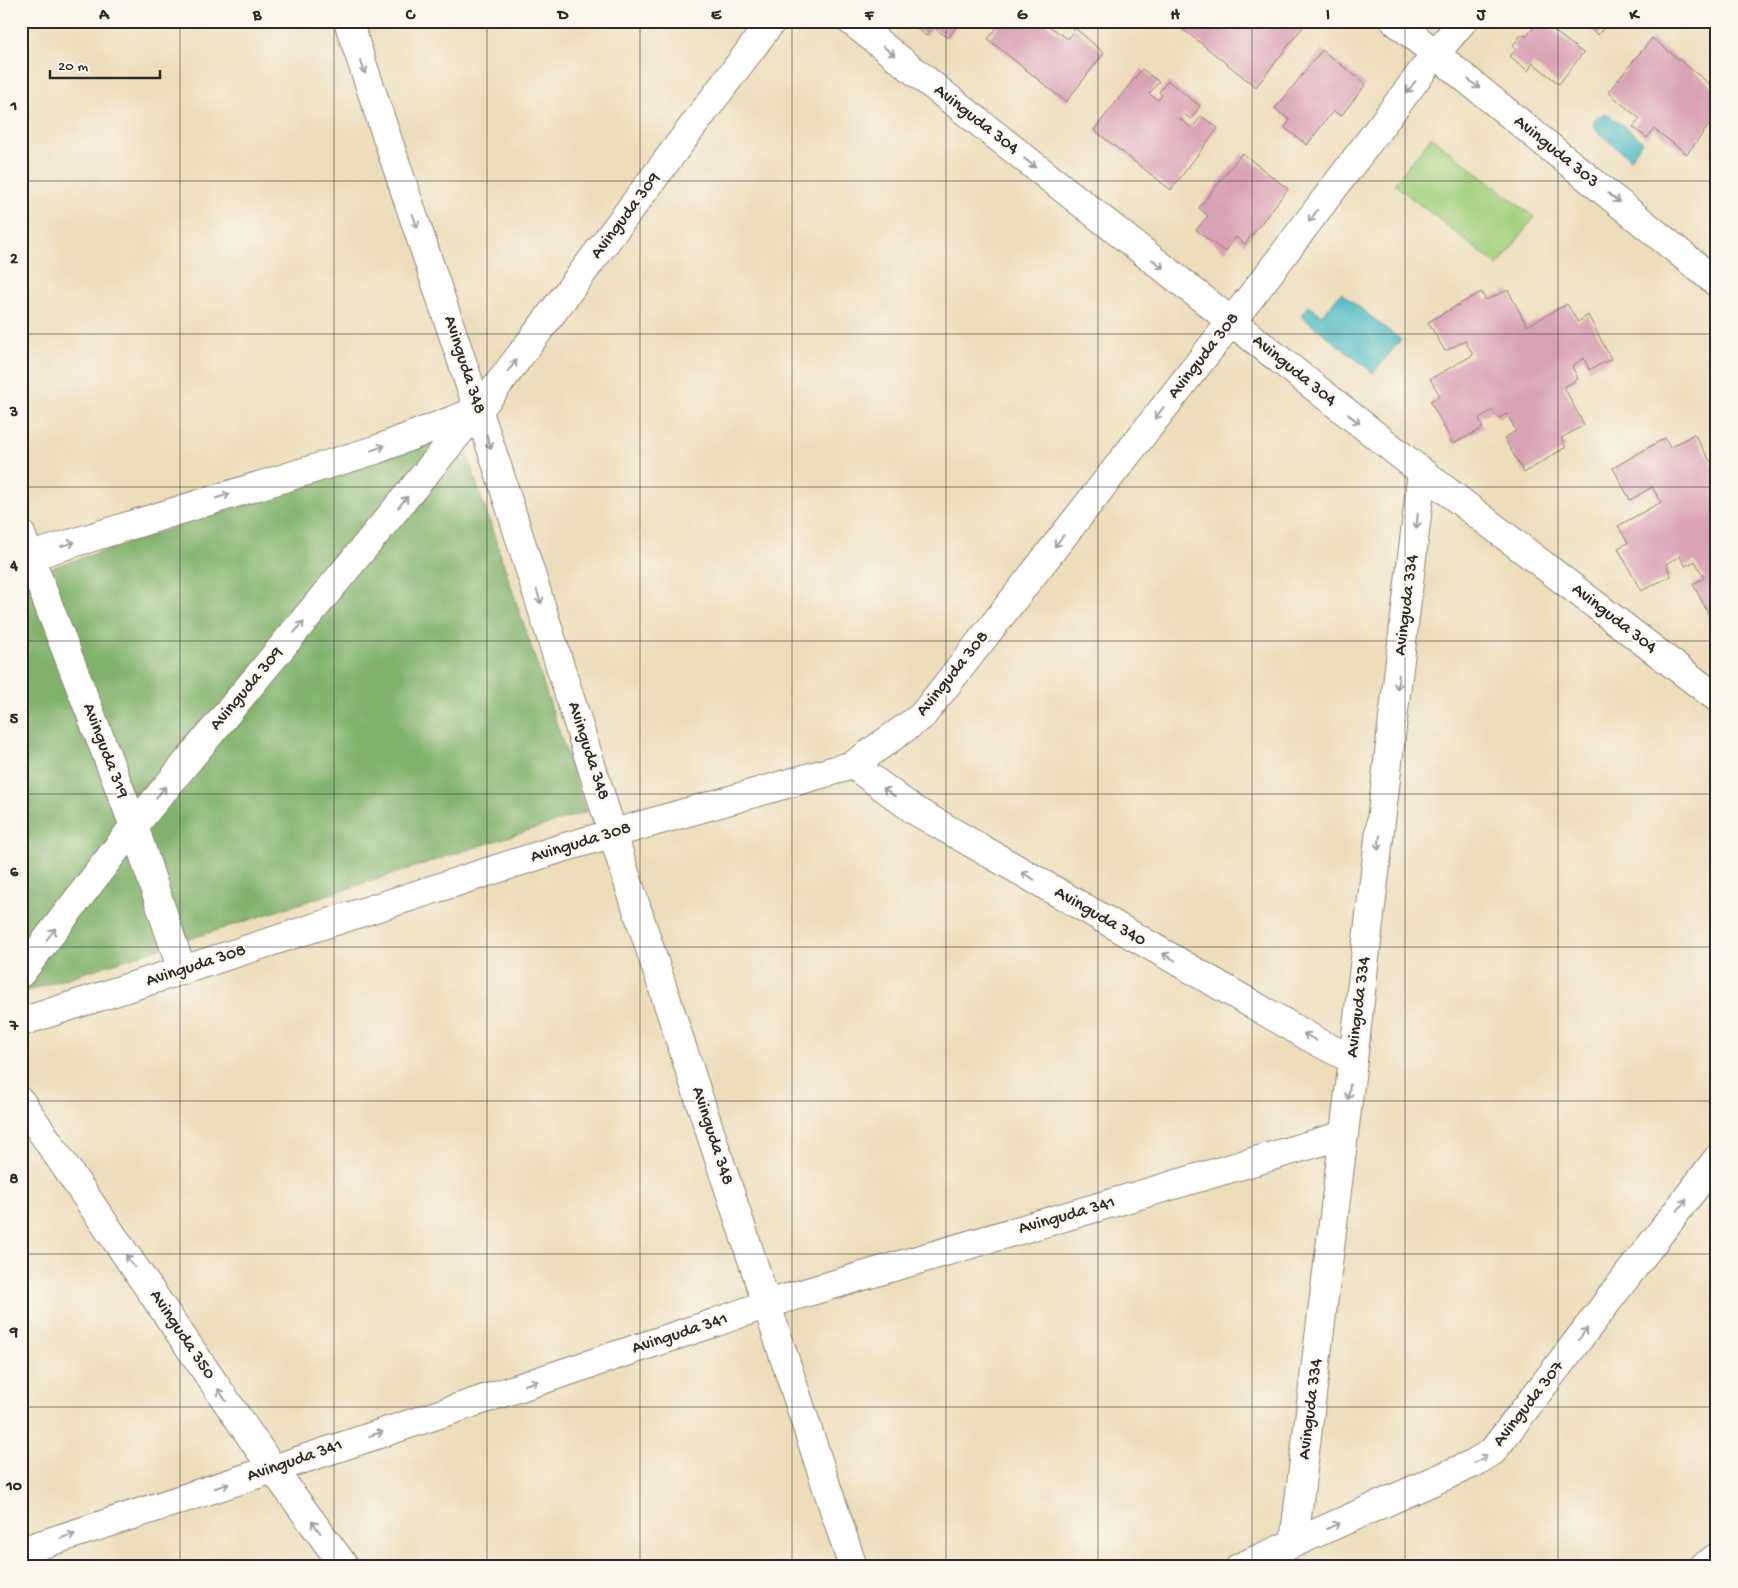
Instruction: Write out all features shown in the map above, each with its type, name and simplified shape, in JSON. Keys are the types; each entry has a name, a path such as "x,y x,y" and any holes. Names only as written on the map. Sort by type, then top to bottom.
{"street":[{"name":"Avinguda 348","path":"348,21 478,410 613,833 853,1567"},
{"name":"Avinguda 309","path":"21,973 134,826 478,410 772,21"},
{"name":"Avinguda 304","path":"851,21 1422,472 1717,698"},
{"name":"Avinguda 303","path":"1395,21 1717,283"},
{"name":"Avinguda 308","path":"21,1022 553,851 853,765 922,716 1231,320 1436,53 1463,21"},
{"path":"24,550 375,450 478,410"},
{"name":"Avinguda 334","path":"1294,1542 1422,472"},
{"name":"Avinguda 319","path":"24,550 134,826 182,971"},
{"name":"Avinguda 340","path":"853,765 914,810 1353,1060"},
{"name":"Avinguda 350","path":"21,1102 273,1469 345,1567"},
{"name":"Avinguda 341","path":"21,1551 767,1304 1344,1135"},
{"name":"Avinguda 307","path":"1240,1567 1474,1463 1492,1452 1717,1159"},
{"path":"1703,1567 1717,1557"}],"green space":[{"path":"1431,137 1534,217 1498,266 1394,184"},
{"path":"460,433 586,812 21,993 21,578"}],"water":[{"path":"1606,113 1643,141 1630,159 1593,128 1595,119"},
{"path":"1341,293 1401,340 1373,373 1301,316 1309,306 1322,315"}],"building":[{"path":"908,21 960,21 948,38 933,27 926,36"},
{"path":"1002,21 1050,21 1047,25 1068,39 1075,28 1104,53 1066,102 988,39"},
{"path":"1177,21 1304,21 1306,23 1256,87 1175,23"},
{"path":"1538,21 1541,21 1583,53 1559,84 1533,63 1528,71 1510,56 1516,50 1513,45 1521,35 1527,36"},
{"path":"1583,21 1609,21 1598,35"},
{"path":"1652,38 1717,90 1717,115 1687,154 1654,129 1647,138 1633,127 1640,119 1608,92"},
{"path":"1322,50 1366,84 1341,116 1333,111 1307,145 1285,128 1290,120 1275,109"},
{"path":"1142,69 1159,82 1149,94 1158,100 1162,95 1159,92 1168,81 1200,106 1191,119 1184,114 1180,119 1192,128 1201,116 1218,128 1171,190 1094,130"},
{"path":"1242,153 1288,189 1245,244 1236,237 1225,252 1196,230 1208,216 1199,208"},
{"path":"1508,290 1527,326 1567,304 1578,322 1588,315 1611,359 1589,370 1584,358 1572,366 1578,379 1564,387 1584,425 1561,438 1566,447 1524,473 1504,438 1516,431 1507,414 1498,418 1493,410 1479,418 1483,428 1453,444 1430,401 1440,396 1430,379 1473,355 1465,341 1445,351 1428,322 1481,292 1486,300"},
{"path":"1694,434 1715,469 1717,468 1717,613 1710,617 1693,584 1704,578 1695,561 1685,566 1680,556 1666,564 1671,576 1641,591 1618,548 1628,543 1618,526 1661,502 1652,487 1630,500 1613,468 1665,438 1670,448"}]}
